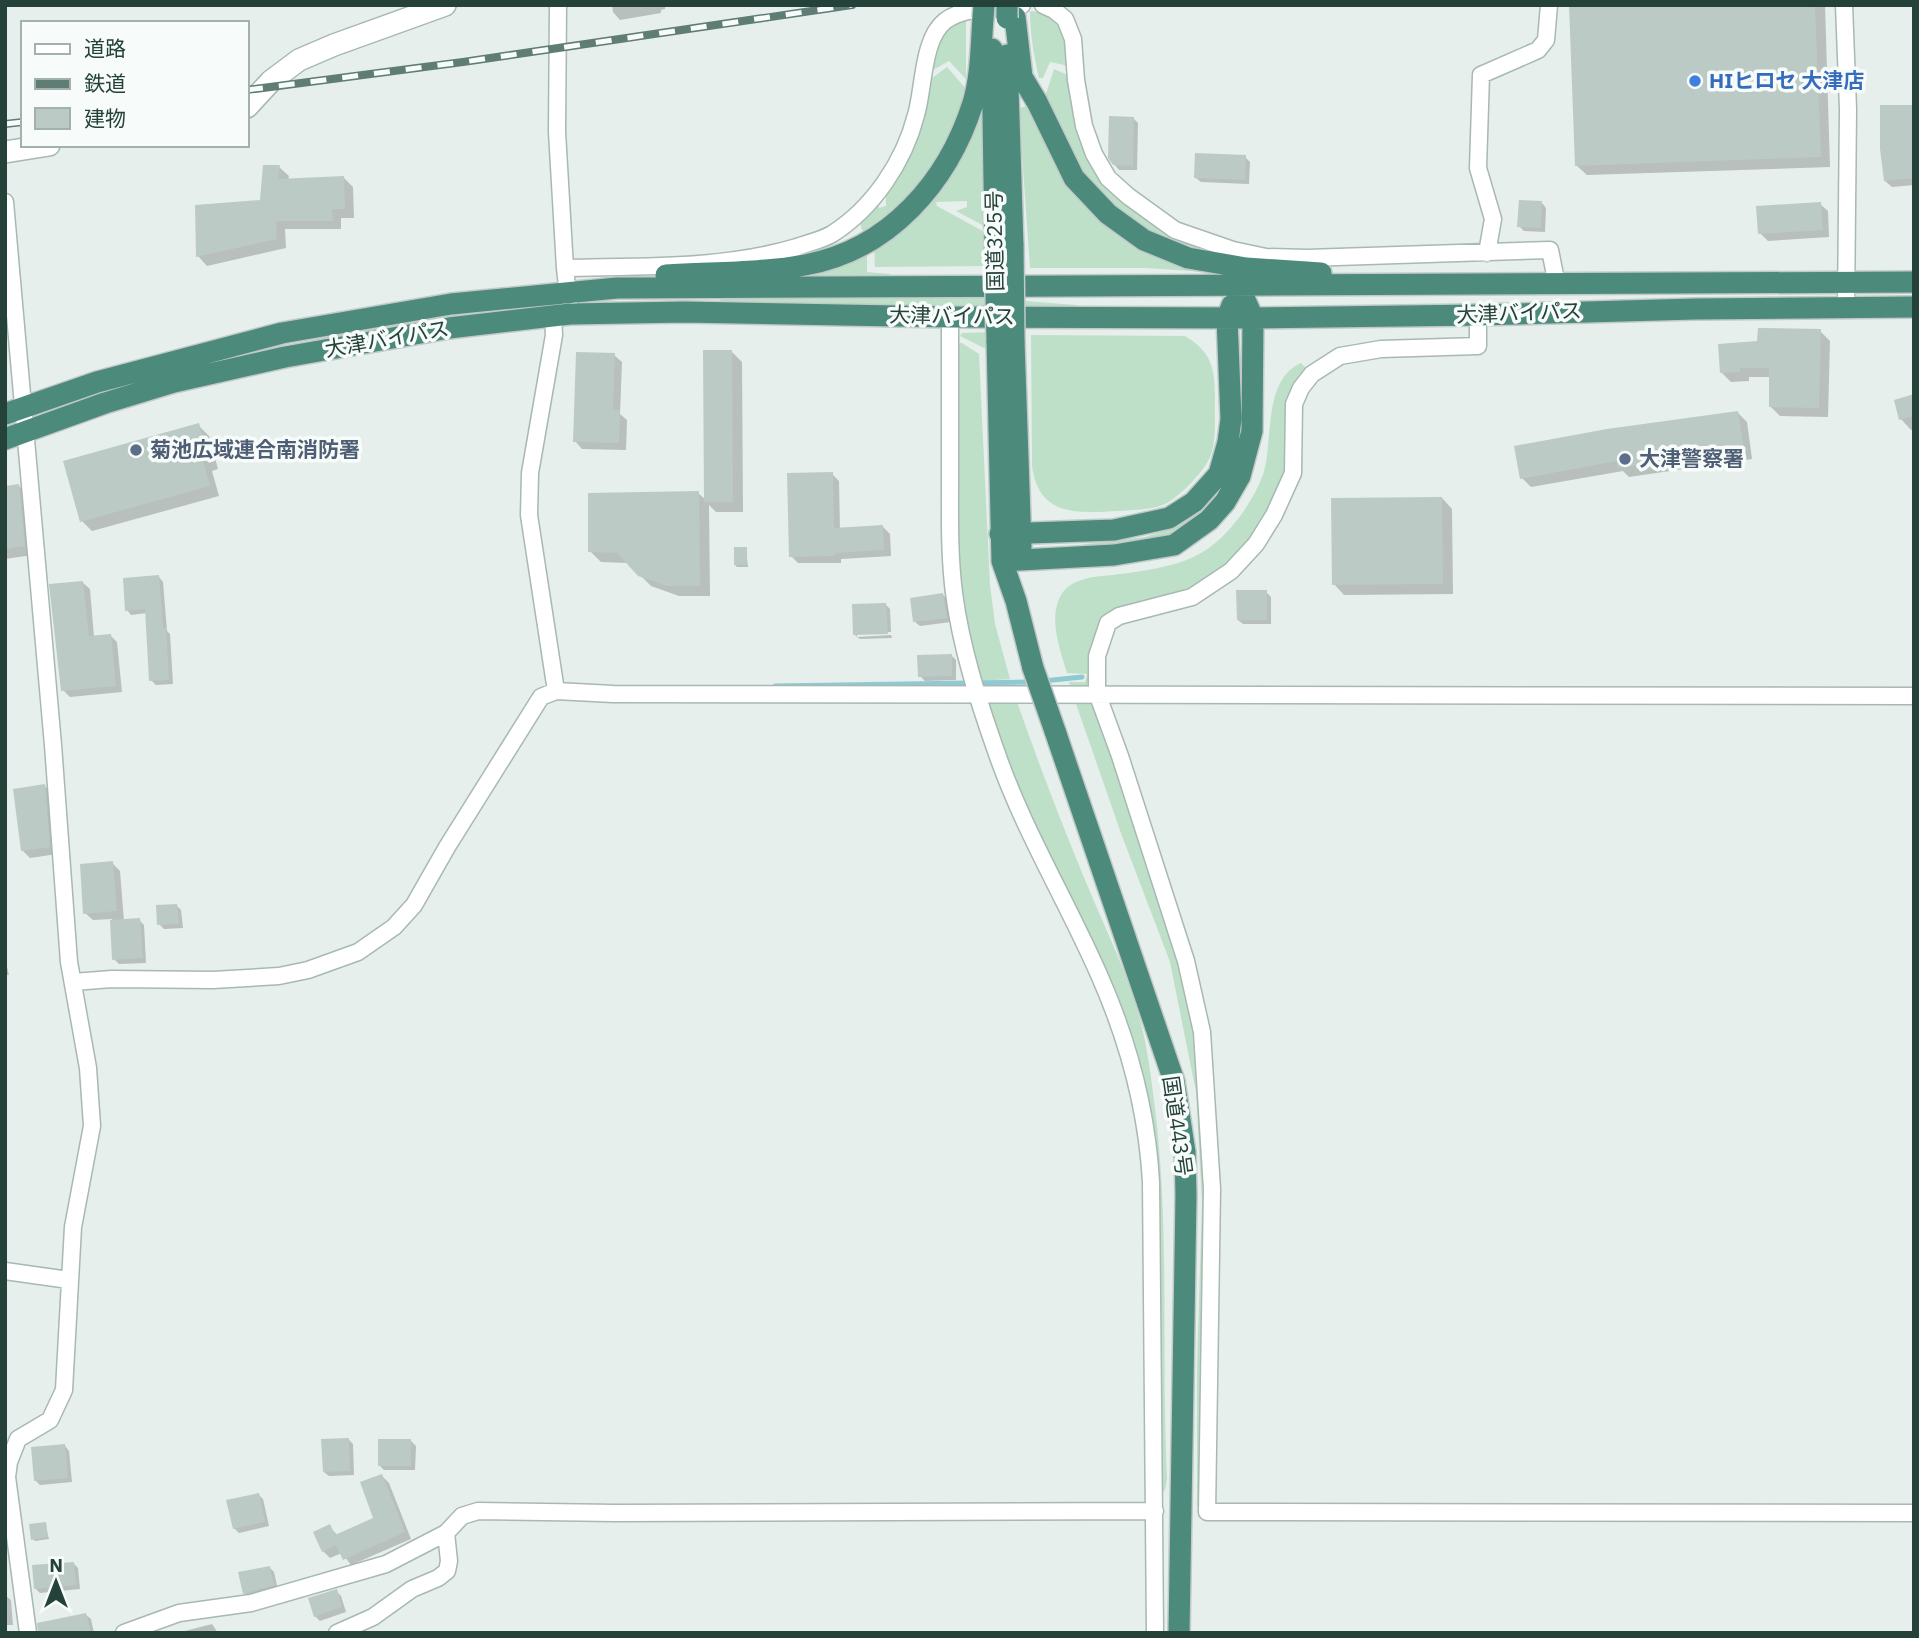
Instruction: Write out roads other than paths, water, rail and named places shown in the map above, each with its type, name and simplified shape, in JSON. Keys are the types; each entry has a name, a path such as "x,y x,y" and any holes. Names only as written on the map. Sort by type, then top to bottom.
{"highway":[{"name":"国道325号","path":"1002,11 1010,533"},
{"path":"1002,11 1022,77 1074,178 1108,214 1144,240 1188,258 1247,268 1325,273 1447,273 1476,286"},
{"path":"617,288 653,276 807,265 850,251 887,231 938,179 959,142 1002,11"},
{"name":"大津バイパス","path":"15,411 97,382 282,333 451,304 617,288 1914,282"},
{"path":"1010,533 1114,530 1169,518 1194,502 1219,474 1228,442 1231,419 1227,318 1239,286"},
{"path":"1012,561 1114,555 1174,545 1209,520 1240,476 1252,431 1253,318 1239,286"},
{"name":"大津バイパス","path":"5,439 105,402 223,371 449,328 561,315 684,312 950,317 1253,318 1914,307"},
{"name":"国道443号","path":"1010,533 1016,601 1033,668 1174,1081 1185,1152 1179,1633"}],"street":[{"path":"248,106 271,81 299,60 445,5"},
{"path":"556,691 528,496 554,335 568,292 557,132 558,5"},
{"path":"1043,5 1065,19 1073,39 1076,80 1084,125 1094,154 1108,178 1175,230 1233,250 1266,257 1550,250 1557,285"},
{"path":"1487,253 1493,219 1478,168 1480,75 1538,50 1546,40 1549,5"},
{"path":"1844,5 1848,109 1846,308"},
{"path":"565,268 724,261 772,254 830,235 870,200 901,158 916,116 929,46 943,22 960,13 1002,11"},
{"path":"5,152 36,147"},
{"path":"5,202 15,411 26,432 69,962 88,1068 92,1126 73,1227 64,1390 50,1420 18,1439 7,1472 29,1633"},
{"path":"1478,316 1478,346 1381,349 1340,356 1312,374 1301,387 1294,404 1293,473 1265,532 1231,571 1192,597 1119,616 1108,623 1097,656 1097,693 1120,755 1186,961 1202,1032 1212,1189 1207,1512 1914,1513"},
{"path":"950,317 950,537 954,593 966,654 996,754 1017,805 1100,977 1124,1040 1137,1082 1149,1140 1155,1633"},
{"path":"73,982 279,976 308,970 358,952 394,927 414,905 541,697 556,691 613,694 1914,696"},
{"path":"5,1272 69,1280"},
{"path":"124,1633 179,1613 251,1603 386,1564 446,1533 462,1516 478,1511 1155,1511"},
{"path":"337,1633 373,1617 412,1589 438,1578 447,1571 449,1561 446,1533"}],"waterway":[{"path":"1043,681 1082,677"},
{"path":"775,686 1034,682"}],"railway":[{"path":"248,90 463,62 852,5"},
{"path":"5,124 21,122"}],"place":[{"name":"HIヒロセ 大津店","path":"1695,81"},
{"name":"菊池広域連合南消防署","path":"136,450"},
{"name":"大津警察署","path":"1625,459"}]}
